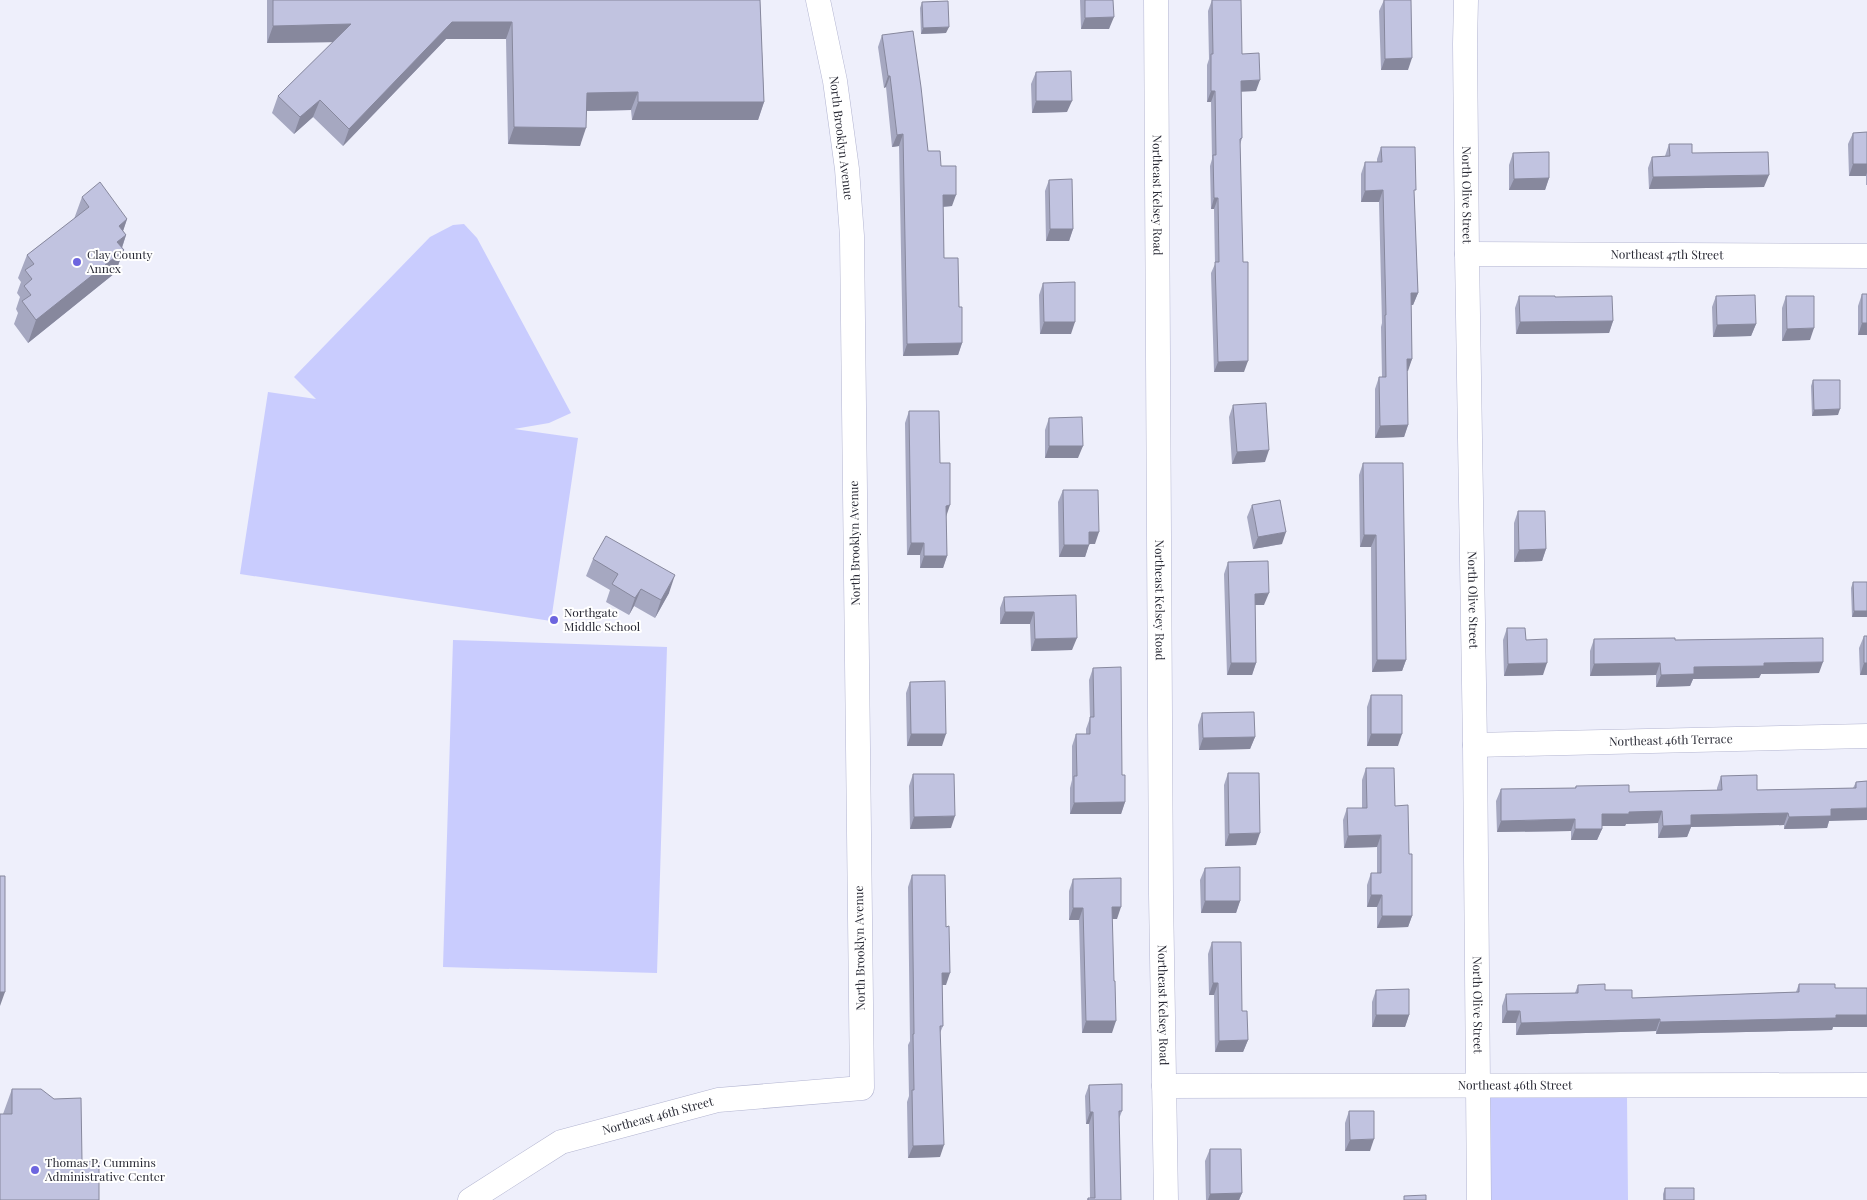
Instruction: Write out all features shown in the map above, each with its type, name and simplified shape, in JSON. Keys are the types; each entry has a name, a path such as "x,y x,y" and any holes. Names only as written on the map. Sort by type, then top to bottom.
{"street":[{"name":"North Brooklyn Avenue","path":"818,0 836,90 847,169 852,236 862,1088"},
{"name":"Northeast Kelsey Road","path":"1156,0 1161,886 1166,1200"},
{"name":"North Olive Street","path":"1466,0 1467,254 1475,745 1479,1200"},
{"name":"Northeast 47th Street","path":"1467,254 1867,256"},
{"name":"Northeast 46th Terrace","path":"1475,745 1867,736"},
{"name":"Northeast 46th Street","path":"1164,1086 1867,1085"},
{"name":"Northeast 46th Street","path":"470,1200 561,1142 718,1100 862,1088"}],"shaded area":[{"path":"464,224 477,238 571,413 549,423 514,429 578,438 551,621 240,574 268,392 316,399 294,377 430,237 453,225"},
{"path":"453,640 667,647 657,973 443,967"},
{"path":"1627,1097 1628,1200 1489,1200 1487,1098"}],"building":[{"path":"273,0 760,0 764,102 638,102 638,92 587,93 586,128 514,127 512,22 452,22 349,129 320,100 300,117 278,96 351,24 273,26"},
{"path":"1085,0 1113,0 1114,17 1085,18"},
{"path":"1212,0 1241,0 1242,54 1259,53 1260,80 1241,81 1242,138 1240,139 1243,262 1248,262 1248,361 1218,362 1215,262 1219,262 1218,198 1214,198 1213,155 1216,155 1215,91 1211,91 1211,54 1213,54"},
{"path":"1384,0 1411,0 1412,58 1385,59"},
{"path":"948,1 949,27 923,28 922,2"},
{"path":"913,31 928,151 940,151 941,166 956,166 956,195 943,195 944,258 958,258 959,307 962,307 962,343 907,344 903,134 897,135 890,76 888,76 882,35"},
{"path":"1071,71 1072,101 1036,101 1036,72"},
{"path":"1867,132 1867,164 1853,164 1853,133"},
{"path":"1669,144 1692,144 1692,153 1768,152 1769,175 1653,177 1652,157 1670,156"},
{"path":"1381,147 1415,147 1416,190 1414,190 1418,293 1411,293 1412,359 1407,359 1408,425 1380,426 1379,377 1386,377 1383,190 1365,191 1365,162 1382,162"},
{"path":"1549,152 1549,178 1514,179 1513,153"},
{"path":"1072,179 1073,229 1050,229 1049,180"},
{"name":"Clay County Annex","path":"100,182 127,219 119,226 126,235 117,242 124,250 36,320 22,301 31,295 24,286 32,279 25,270 34,264 27,255 89,207 82,197"},
{"path":"1075,282 1075,322 1044,322 1043,283"},
{"path":"1862,294 1867,294 1867,323 1862,323"},
{"path":"1755,295 1756,324 1717,325 1716,296"},
{"path":"1519,296 1612,296 1613,321 1520,322"},
{"path":"1786,296 1814,296 1814,328 1787,329"},
{"path":"1813,380 1840,380 1840,409 1814,410"},
{"path":"1266,403 1269,450 1237,452 1233,405"},
{"path":"909,411 939,411 940,463 950,463 950,505 946,506 947,556 924,556 924,543 911,543"},
{"path":"1082,417 1083,446 1049,446 1049,418"},
{"path":"1363,463 1403,463 1406,660 1377,660 1376,535 1364,535"},
{"path":"1063,490 1098,490 1099,532 1089,532 1089,545 1064,545"},
{"path":"1280,500 1286,532 1258,537 1252,505"},
{"path":"1518,511 1545,511 1546,549 1519,550"},
{"path":"606,536 675,575 661,600 641,589 635,598 612,584 618,574 593,559"},
{"path":"1268,561 1269,593 1255,594 1256,663 1231,663 1228,562"},
{"path":"1853,582 1867,582 1867,611 1854,611"},
{"path":"1076,595 1077,638 1035,639 1034,612 1005,612 1004,597"},
{"path":"1507,628 1525,628 1526,640 1547,639 1547,663 1508,664"},
{"path":"1864,636 1867,636 1867,663 1864,663"},
{"path":"1675,638 1675,640 1823,638 1823,662 1764,663 1764,666 1694,667 1694,674 1661,675 1660,663 1594,664 1594,639"},
{"path":"1121,667 1122,775 1125,775 1125,802 1074,803 1074,776 1077,776 1076,734 1090,734 1090,717 1094,717 1093,668"},
{"path":"945,681 946,734 911,734 910,682"},
{"path":"1371,695 1402,695 1402,734 1371,734"},
{"path":"1254,712 1255,737 1203,738 1202,713"},
{"path":"1366,768 1394,768 1395,806 1408,805 1409,854 1412,854 1412,916 1382,916 1382,895 1371,895 1371,873 1381,873 1381,835 1348,836 1347,808 1367,808"},
{"path":"1228,773 1259,773 1260,833 1229,834"},
{"path":"913,774 954,774 955,816 914,817"},
{"path":"1757,775 1757,790 1856,788 1856,782 1867,781 1867,808 1831,809 1831,816 1789,817 1788,813 1691,815 1691,825 1663,826 1662,811 1602,814 1602,829 1575,829 1575,819 1501,821 1501,789 1629,785 1629,792 1722,790 1721,776"},
{"path":"1240,867 1240,901 1205,901 1205,868"},
{"path":"912,875 945,875 946,927 949,926 950,973 942,973 943,1026 940,1026 944,1145 913,1146"},
{"path":"0,876 5,876 5,992 0,992"},
{"path":"1121,878 1121,907 1112,907 1116,1021 1086,1021 1083,908 1073,908 1073,879"},
{"path":"1212,942 1241,942 1242,1011 1247,1011 1248,1040 1219,1041 1218,983 1213,983"},
{"path":"1605,984 1605,990 1632,990 1632,998 1799,992 1799,984 1835,984 1835,988 1867,988 1867,1015 1836,1015 1836,1018 1660,1022 1660,1019 1521,1023 1520,1011 1507,1011 1506,994 1578,993 1578,985"},
{"path":"1409,989 1409,1015 1376,1015 1376,990"},
{"path":"1122,1084 1122,1111 1119,1111 1121,1200 1088,1200 1088,1198 1095,1198 1093,1112 1090,1112 1089,1085"},
{"path":"12,1089 41,1089 54,1099 81,1098 82,1161 99,1162 99,1200 0,1200 0,1114 12,1114"},
{"path":"1349,1111 1374,1111 1374,1139 1350,1140"},
{"path":"1210,1149 1241,1149 1242,1193 1210,1194"},
{"path":"1665,1188 1694,1188 1694,1200 1665,1200"},
{"path":"1426,1195 1426,1200 1404,1200 1404,1196"}],"place":[{"name":"Clay County Annex","path":"77,262"},
{"name":"Northgate Middle School","path":"554,620"},
{"name":"Thomas P. Cummins Administrative Center","path":"35,1170"}]}
